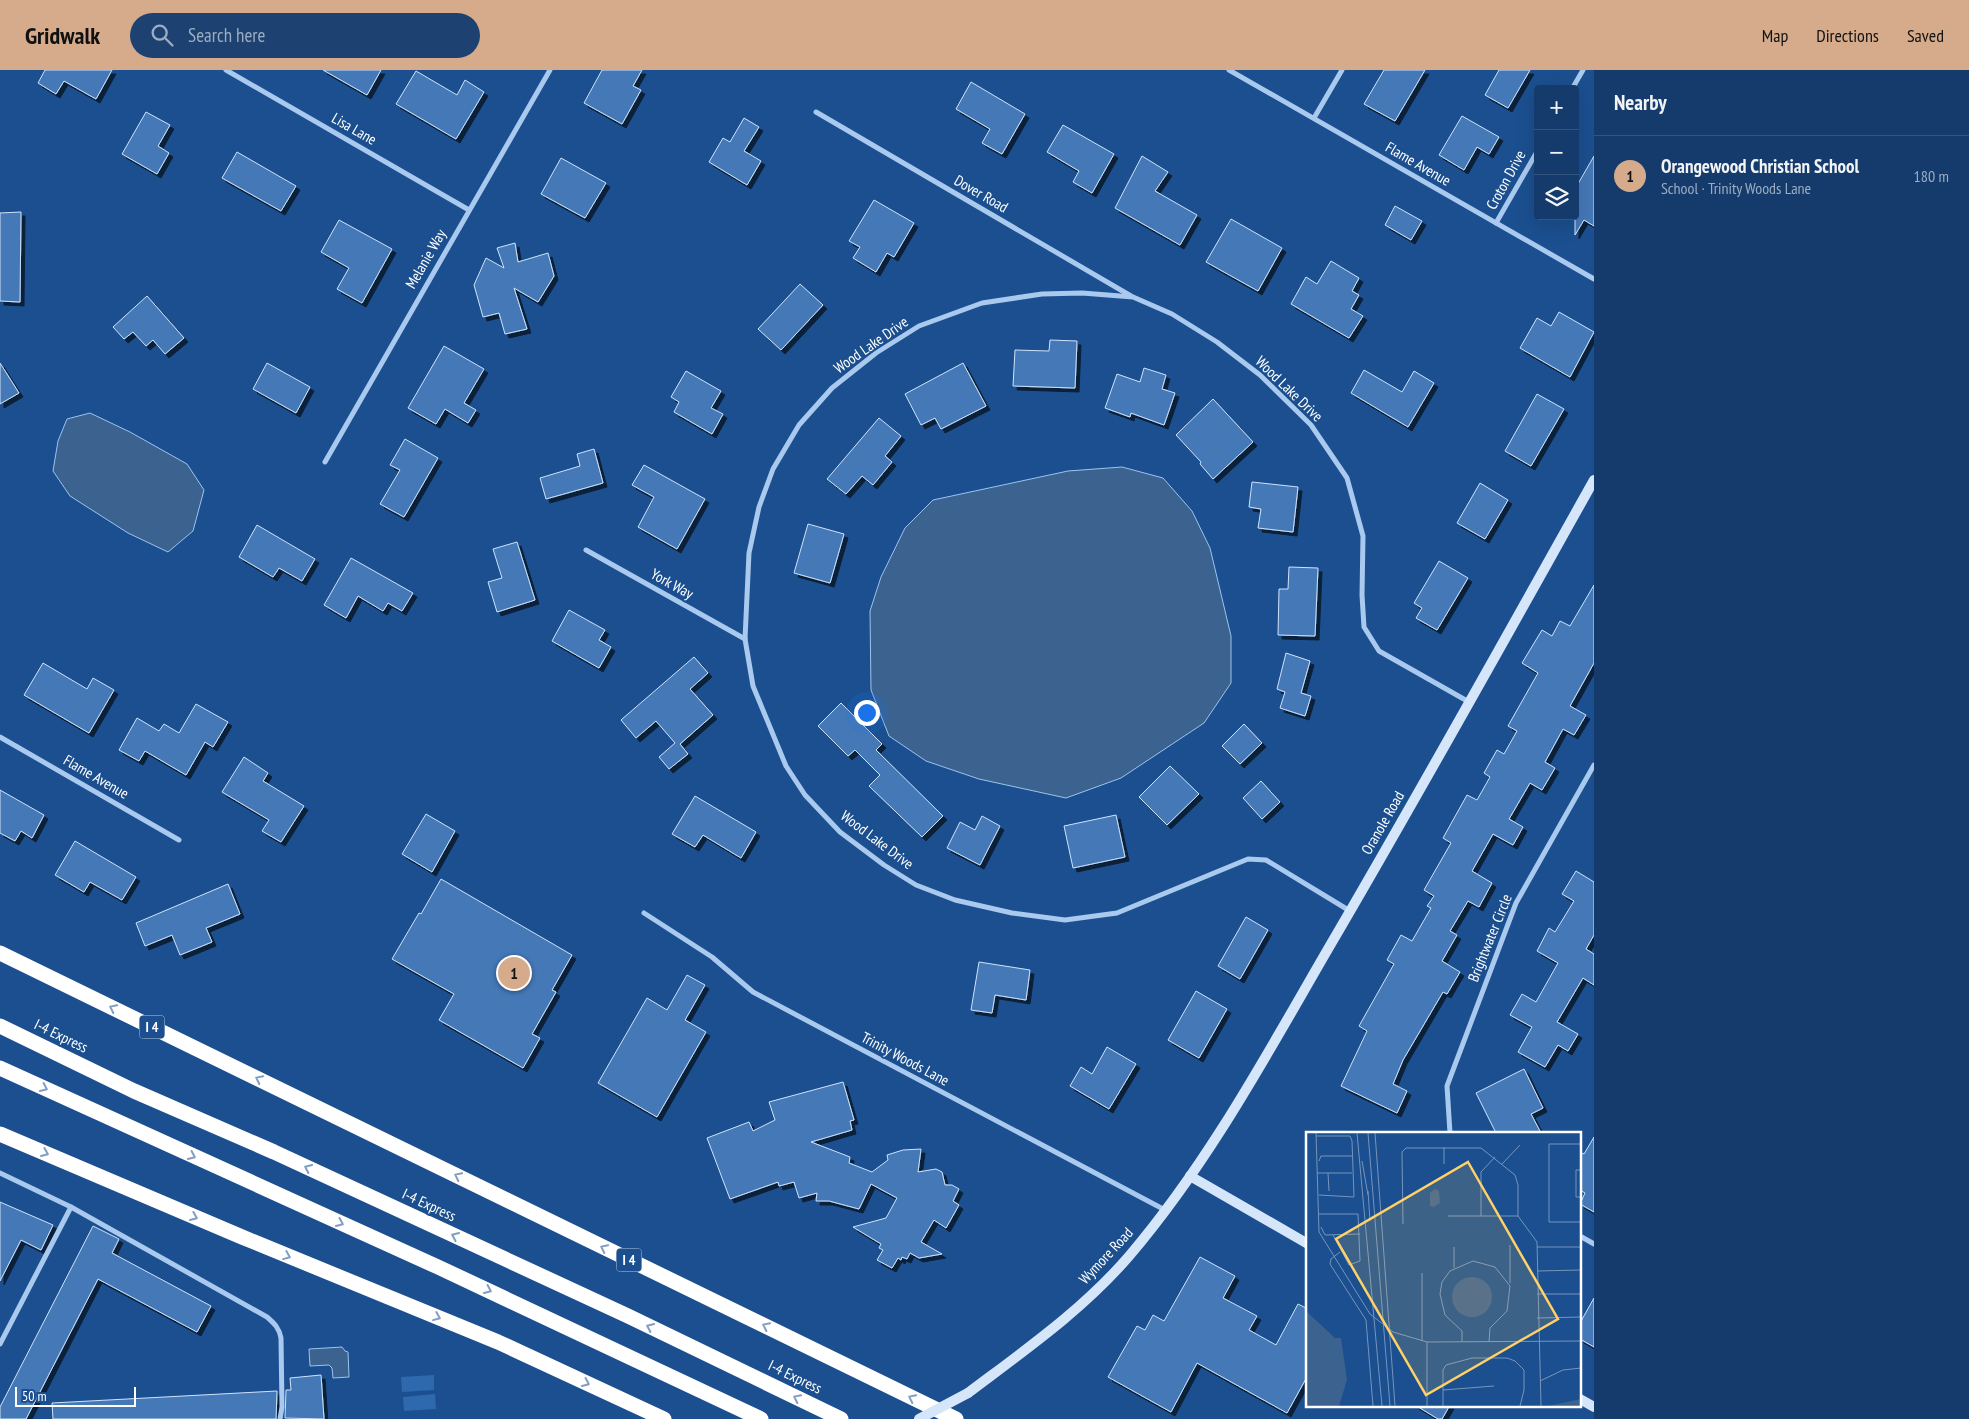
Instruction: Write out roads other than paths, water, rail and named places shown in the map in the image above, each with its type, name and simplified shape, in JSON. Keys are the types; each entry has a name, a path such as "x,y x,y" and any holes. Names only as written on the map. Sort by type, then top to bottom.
{"highway":[{"name":"I 4","path":"0,952 956,1419"},
{"name":"I-4 Express","path":"0,1026 134,1091 274,1152 628,1316 841,1419"},
{"path":"0,1068 438,1267 761,1419"},
{"path":"0,1134 242,1237 498,1342 664,1419"}],"street":[{"name":"Lisa Lane","path":"226,70 469,210"},
{"name":"Melanie Way","path":"325,462 550,70"},
{"name":"Flame Avenue","path":"1229,70 1594,279"},
{"path":"1314,118 1342,70"},
{"path":"1574,85 1583,70"},
{"name":"Dover Road","path":"816,112 1134,297"},
{"name":"Croton Drive","path":"1496,224 1534,157"},
{"name":"Wood Lake Drive","path":"1350,911 1266,860 1248,860 1117,914 1065,920 1012,913 955,900 916,885 884,865 840,832 805,796 786,766 753,686 745,639 749,553 759,507 774,469 799,425 832,388 876,353 919,326 982,303 1042,294 1082,293 1134,297 1172,314 1217,342 1260,375 1312,425 1347,478 1363,536 1362,595 1364,627 1379,651 1469,702"},
{"name":"Oranole Road","path":"1190,1176 1251,1083 1594,480"},
{"name":"York Way","path":"586,550 745,639"},
{"name":"Flame Avenue","path":"0,737 179,840"},
{"name":"Brightwater Circle","path":"1450,1132 1447,1086 1516,903 1594,765"},
{"name":"Trinity Woods Lane","path":"644,913 712,957 753,992 1165,1210"},
{"path":"0,1173 71,1207 258,1312 274,1323 279,1329 281,1338 282,1407 280,1419"},
{"path":"1190,1176 1306,1243"},
{"name":"Wymore Road","path":"919,1419 968,1393 1051,1331 1092,1294 1129,1256 1190,1176"},
{"path":"0,1344 71,1207"},
{"path":"1582,1237 1594,1244"},
{"path":"1582,1400 1594,1407"}],"place":[{"name":"Orangewood Christian School","path":"514,973"}]}
